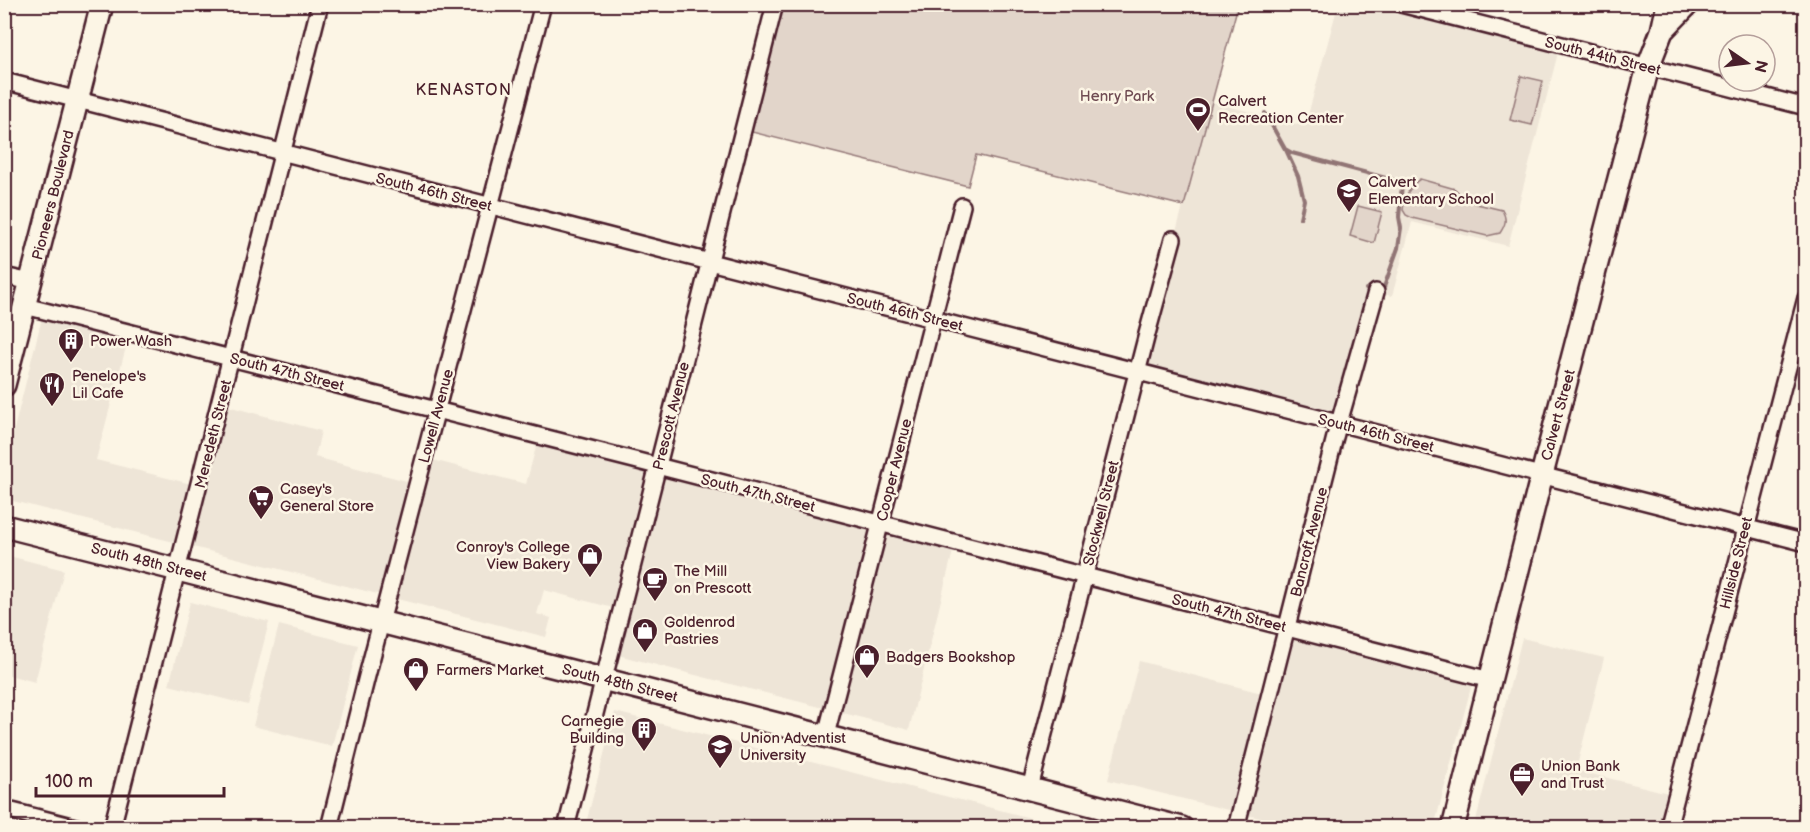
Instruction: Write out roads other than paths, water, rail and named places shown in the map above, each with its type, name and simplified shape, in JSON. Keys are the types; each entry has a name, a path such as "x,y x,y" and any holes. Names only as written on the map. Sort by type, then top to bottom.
{"main road":[{"name":"Pioneers Boulevard","path":"4,385 102,4"},
{"name":"Calvert Street","path":"1453,828 1648,67 1662,31 1668,4"},
{"path":"1662,31 1688,4"},
{"name":"South 48th Street","path":"4,526 1182,828"},
{"name":"South 48th Street","path":"4,539 26,542 57,540"}],"street":[{"name":"Meredeth Street","path":"112,828 320,4"},
{"name":"Lowell Avenue","path":"329,828 543,4"},
{"name":"Prescott Avenue","path":"566,828 775,4"},
{"name":"South 44th Street","path":"1401,4 1806,107"},
{"name":"South 46th Street","path":"4,81 1806,543"},
{"name":"Cooper Avenue","path":"826,735 962,206"},
{"name":"Stockwell Street","path":"1030,788 1173,239"},
{"path":"4,276 31,282"},
{"name":"Bancroft Avenue","path":"1236,828 1286,628 1376,292"},
{"name":"Hillside Street","path":"1668,828 1806,298"},
{"name":"South 47th Street","path":"25,306 1490,680"},
{"path":"4,808 79,828"}],"waterway":[{"path":"1265,113 1285,149 1292,153 1397,181 1402,185 1398,248 1384,287 1366,289"},
{"path":"1286,150 1298,176 1304,200 1300,218"}],"place":[{"name":"Calvert Recreation Center","path":"1198,133"},
{"name":"Calvert Elementary School","path":"1349,214"},
{"name":"Power Wash","path":"71,364"},
{"name":"Penelope's Lil Cafe","path":"52,408"},
{"name":"Casey's General Store","path":"261,521"},
{"name":"Conroy's College View Bakery","path":"590,579"},
{"name":"The Mill on Prescott","path":"655,603"},
{"name":"Goldenrod Pastries","path":"645,654"},
{"name":"Badgers Bookshop","path":"867,680"},
{"name":"Farmers Market","path":"416,693"},
{"name":"Carnegie Building","path":"644,753"},
{"name":"Union Adventist University","path":"720,770"},
{"name":"Union Bank and Trust","path":"1522,798"}],"district":[{"name":"KENASTON","path":"464,89"}],"park label":[{"name":"Henry Park","path":"1117,96"}]}
